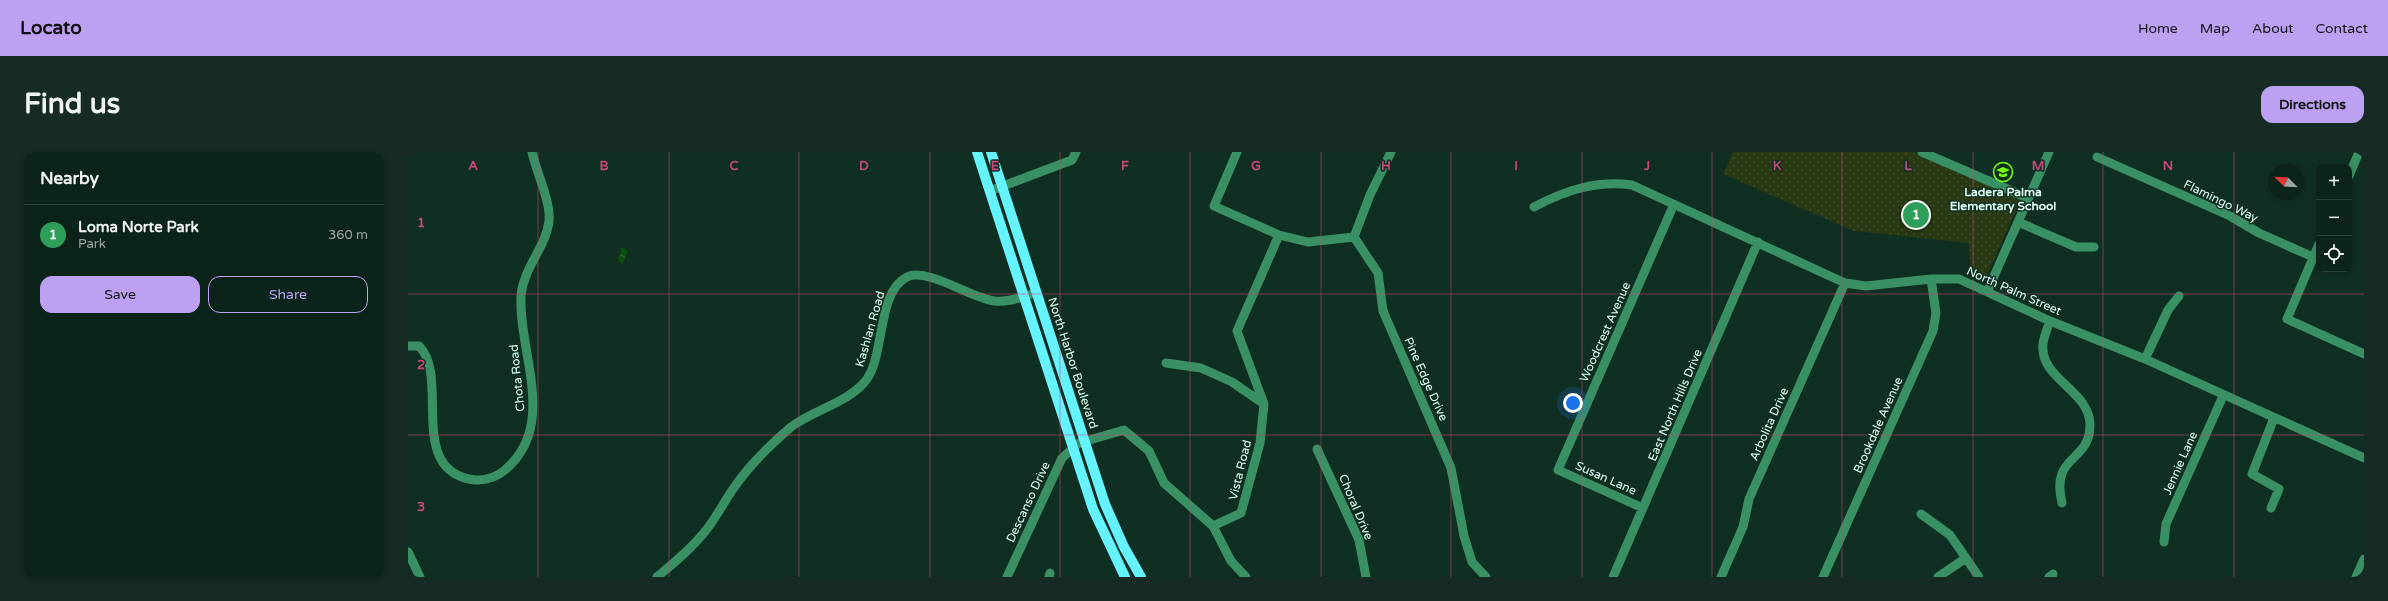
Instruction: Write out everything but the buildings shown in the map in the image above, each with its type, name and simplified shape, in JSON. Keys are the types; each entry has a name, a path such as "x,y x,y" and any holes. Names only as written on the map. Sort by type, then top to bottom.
{"main road":[{"name":"North Harbor Boulevard","path":"977,152 1023,296 1079,444 1124,547 1141,577"},
{"name":"North Harbor Boulevard","path":"991,152 1036,293 1079,444 1101,530 1125,577"}],"street":[{"name":"Chota Road","path":"408,346 420,346 427,356 431,382 434,440 443,463 457,474 476,480 492,477 506,469 526,442 534,413 521,295 524,278 546,231 549,216 532,152"},
{"path":"990,191 1072,160 1076,152"},
{"path":"1237,152 1214,206 1279,235 1308,242 1354,237 1370,195 1391,152"},
{"path":"1922,152 2028,198"},
{"path":"1987,292 2049,152"},
{"path":"2352,169 2359,152"},
{"name":"Flamingo Way","path":"2097,157 2230,216 2259,233 2313,257"},
{"name":"North Palm Street","path":"1534,207 1581,187 1625,184 1632,185 1845,282 1866,286 1932,279 1959,279 2050,321 2145,359 2223,396 2364,458"},
{"name":"Woodcrest Avenue","path":"1558,470 1674,204"},
{"path":"2018,222 2076,247 2094,247"},
{"name":"Vista Road","path":"1213,526 1241,513 1260,443 1264,404 1237,331 1279,235"},
{"name":"Pine Edge Drive","path":"1354,237 1378,273 1383,311 1451,468 1464,536 1472,562 1486,577"},
{"name":"East North Hills Drive","path":"1613,577 1758,242"},
{"path":"2316,250 2287,319 2364,354"},
{"name":"Kashlan Road","path":"657,577 701,537 738,482 787,431 807,417 843,398 864,382 876,360 882,325 889,301 895,289 903,279 913,275 924,276 992,301 1003,301 1036,293"},
{"name":"Brookdale Avenue","path":"1823,577 1933,331 1936,313 1932,279"},
{"name":"Arbolita Drive","path":"1721,577 1743,527 1749,499 1845,282"},
{"path":"2145,359 2168,310 2179,296"},
{"path":"2050,321 2042,345 2044,358 2061,381 2083,402 2089,415 2090,426 2088,439 2081,452 2062,470 2059,490 2062,503"},
{"path":"1166,363 1201,368 1232,382 1264,404"},
{"name":"Jennie Lane","path":"2164,542 2166,524 2223,396"},
{"path":"2271,508 2279,489 2252,474 2274,418"},
{"path":"1079,444 1124,430 1150,451 1164,483 1213,526 1232,561 1246,577"},
{"name":"Descanso Drive","path":"1007,577 1062,458 1079,444"},
{"name":"Choral Drive","path":"1317,449 1359,540 1366,577"},
{"name":"Susan Lane","path":"1558,470 1644,508"},
{"path":"1921,514 1950,535 1979,577"},
{"path":"408,552 420,577"},
{"path":"1938,577 1966,558"},
{"path":"2356,577 2364,559"}],"shaded area":[{"path":"1733,152 1914,152 2021,199 1985,279 1971,273 1969,243 1854,231 1723,174"}],"water":[{"path":"621,248 626,249 628,252 622,264 617,258 620,255"}],"place":[{"name":"Ladera Palma Elementary School","path":"2003,172"},
{"name":"Loma Norte Park","path":"1916,215"}]}
